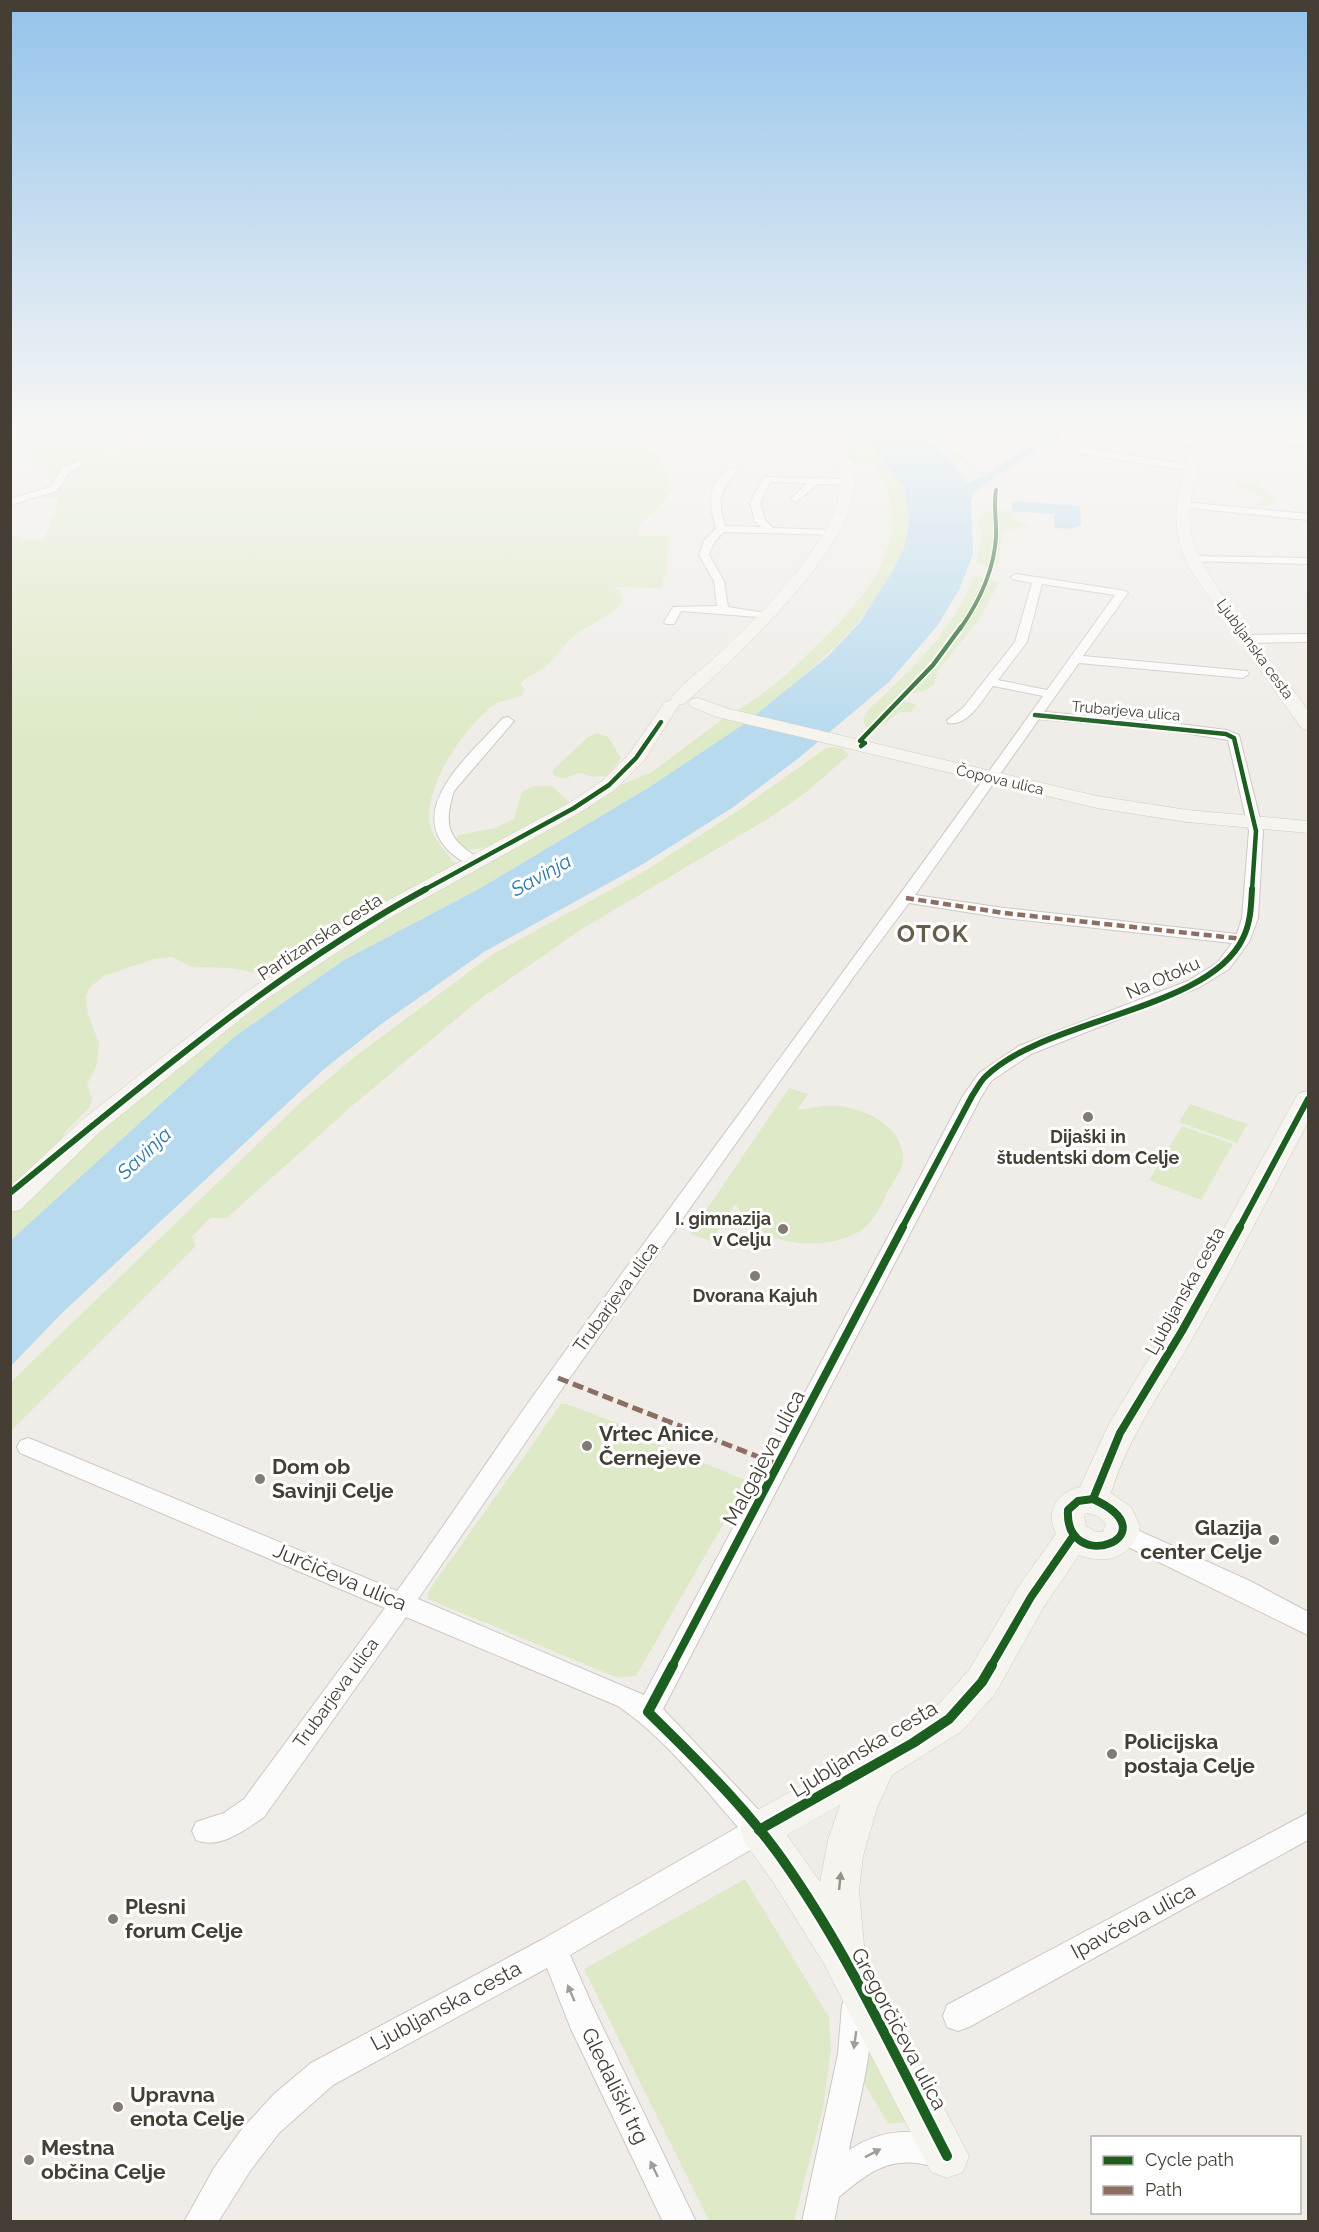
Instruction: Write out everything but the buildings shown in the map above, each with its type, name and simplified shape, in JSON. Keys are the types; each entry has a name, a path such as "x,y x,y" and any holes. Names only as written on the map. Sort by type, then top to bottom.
{"street":[{"path":"720,530 709,541 704,555 719,581 723,594 723,610"},
{"path":"749,530 832,533"},
{"name":"Partizanska cesta","path":"10,1203 92,1125 254,997 380,914 574,808 609,785 768,616 833,530"},
{"name":"Ljubljanska cesta","path":"1182,530 1192,559 1308,725"},
{"path":"1192,559 1308,561"},
{"name":"Trubarjeva ulica","path":"206,1831 231,1824 254,1808 464,1517 494,1468 556,1380 849,972 906,898 1122,593 1016,577"},
{"path":"953,720 967,711 1021,642 1038,580"},
{"path":"670,622 677,609 681,608 723,610 768,616"},
{"path":"1247,639 1308,638"},
{"path":"1075,659 1243,674"},
{"name":"Trubarjeva ulica","path":"988,682 1049,694"},
{"name":"Čopova ulica","path":"683,705 1118,806 1255,826 1308,827"},
{"name":"Trubarjeva ulica","path":"1035,715 1172,727 1230,736 1236,742 1249,810 1255,826"},
{"path":"474,861 457,853 445,840 442,804 447,790 508,721"},
{"name":"Na Otoku","path":"985,1077 1025,1050 1194,984 1222,966 1243,939 1250,918 1255,826"},
{"path":"906,898 1004,913 1243,939"},
{"name":"Malgajeva ulica","path":"648,1712 972,1096 985,1077"},
{"name":"Ljubljanska cesta","path":"1093,1499 1101,1467 1115,1440 1182,1332 1308,1099"},
{"name":"Jurčičeva ulica","path":"28,1447 627,1698 648,1712"},
{"path":"1093,1499 1107,1503 1118,1512 1124,1523 1124,1534 1116,1544 1102,1547 1087,1544 1074,1535 1066,1522 1068,1510 1078,1502 1093,1499"},
{"path":"1124,1534 1241,1588 1308,1623"},
{"name":"Ljubljanska cesta","path":"200,2222 249,2143 301,2088 415,2022 553,1949 879,1762 949,1719 982,1682 1031,1597 1074,1535"},
{"path":"648,1712 685,1748 759,1830"},
{"path":"818,2222 857,2025 839,1890 845,1842 864,1791 879,1762"},
{"name":"Ipavčeva ulica","path":"958,2016 1308,1826"},
{"name":"Gregorčičeva ulica","path":"759,1830 791,1871 851,1971 947,2156"},
{"name":"Gledališki trg","path":"553,1949 591,2038 680,2222"},
{"path":"826,2187 854,2163 883,2148 924,2147 947,2156"}],"green space":[{"path":"47,530 639,530 639,535 669,536 666,574 661,588 613,587 621,592 623,602 618,608 576,635 548,665 523,681 522,696 491,707 469,729 449,757 434,789 429,819 432,832 458,866 274,977 231,968 192,967 172,957 154,959 106,975 91,986 86,996 88,1014 99,1043 97,1064 87,1085 92,1097 90,1107 67,1130 60,1142 11,1188 10,536 23,540 44,539"},
{"path":"891,530 907,530 903,552 887,585 864,616 807,673 755,715 737,710 778,681 841,620 864,593 880,566"},
{"path":"981,530 1006,530 1002,534 998,564 986,566 976,563 982,534"},
{"path":"979,576 999,582 979,620 937,672 934,685 924,691 901,696 896,701 899,704 905,701 916,705 911,712 900,712 876,729 865,726 863,719 869,709 929,649 954,615 973,578"},
{"path":"724,718 744,724 648,788 477,890 344,960 234,1037 11,1240 11,1213 154,1085 251,1007 364,930 446,881 613,788 652,772"},
{"path":"597,733 608,737 621,758 609,775 593,777 580,773 561,778 553,774 553,770 588,737"},
{"path":"826,748 843,749 849,755 809,790 774,815 582,929 479,1000 352,1106 227,1218 210,1218 192,1237 196,1246 11,1431 11,1382 303,1100 357,1055 493,954 645,871 739,810"},
{"path":"534,786 552,786 569,802 501,842 486,847 460,848 456,841 458,835 495,828 514,819 522,792"},
{"path":"789,1088 808,1094 797,1110 818,1106 838,1106 861,1111 882,1122 897,1138 902,1148 903,1164 874,1218 862,1230 840,1240 815,1243 790,1242 758,1229 749,1222 735,1204 711,1241 690,1234"},
{"path":"1190,1104 1247,1124 1237,1143 1179,1122"},
{"path":"1182,1126 1233,1144 1201,1200 1149,1180"},
{"path":"561,1404 567,1404 632,1429 630,1433 748,1481 636,1676 618,1678 428,1599 428,1592"},
{"path":"745,1879 829,2017 831,2050 823,2109 794,2221 709,2221 584,1969"},
{"path":"866,2052 871,2053 906,2122 888,2124 859,2074"}],"water":[{"name":"Savinja","path":"908,530 972,530 973,554 960,588 938,625 889,682 800,757 732,808 643,864 484,952 380,1025 323,1070 61,1314 11,1366 11,1240 234,1037 344,960 477,890 648,788 744,724 827,657 860,622 904,549"}],"marked path":[{"path":"906,898 1004,913 1243,939"},
{"path":"558,1378 779,1465"}],"cycle path":[{"path":"861,746 865,743 860,741 933,665 965,622 978,600 990,571 996,530"},
{"path":"947,2156 854,1975 791,1871 742,1808 648,1712 972,1096 985,1077 1025,1050 1194,984 1223,966 1243,939 1250,918 1256,831 1249,810 1234,738 1226,734 1172,727 1035,715"},
{"path":"10,1193 254,997 380,914 574,808 609,785 636,758 661,722"},
{"path":"1093,1499 1109,1453 1198,1302 1308,1099"},
{"path":"1093,1499 1110,1507 1119,1516 1123,1526 1121,1536 1115,1543 1105,1547 1092,1546 1078,1539 1069,1526 1068,1510 1078,1501 1093,1499"},
{"path":"759,1830 913,1743 949,1719 982,1682 1031,1597 1074,1535"}],"place":[{"name":"Dijaški in študentski dom Celje","path":"1088,1117"},
{"name":"I. gimnazija v Celju","path":"783,1229"},
{"name":"Dvorana Kajuh","path":"755,1276"},
{"name":"Vrtec Anice Černejeve","path":"587,1446"},
{"name":"Dom ob Savinji Celje","path":"260,1479"},
{"name":"Glazija center Celje","path":"1274,1540"},
{"name":"Policijska postaja Celje","path":"1112,1754"},
{"name":"Plesni forum Celje","path":"113,1919"},
{"name":"Upravna enota Celje","path":"118,2107"},
{"name":"Mestna občina Celje","path":"29,2160"}],"district":[{"name":"OTOK","path":"933,934"}]}
